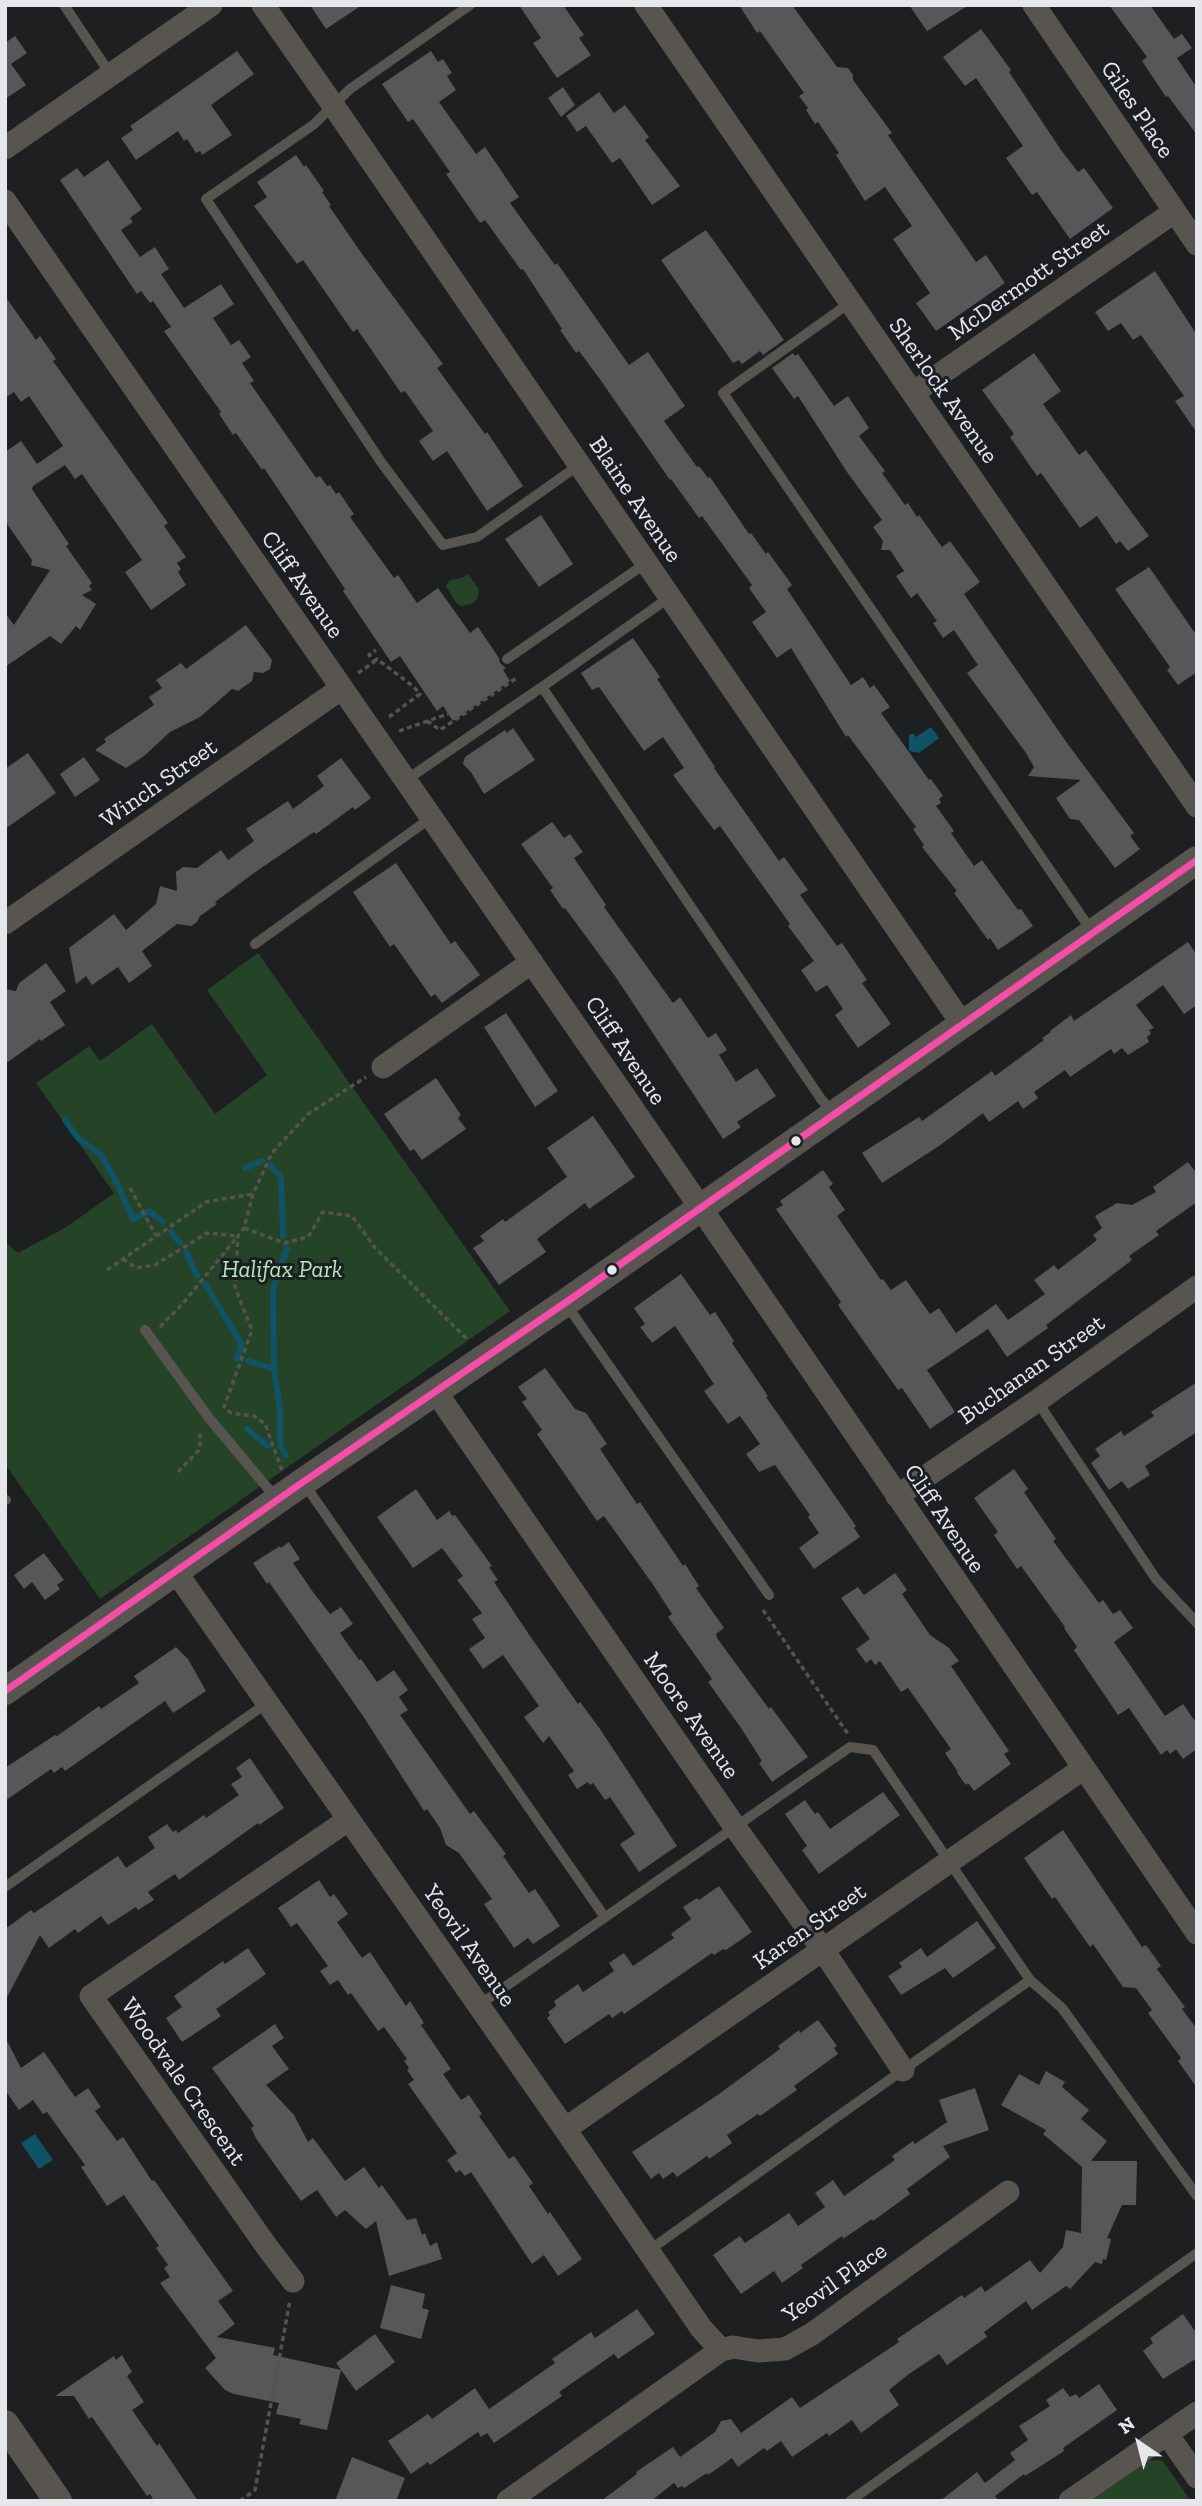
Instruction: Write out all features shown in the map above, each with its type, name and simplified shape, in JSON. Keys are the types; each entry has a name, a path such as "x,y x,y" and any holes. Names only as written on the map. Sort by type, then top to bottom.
{"street":[{"path":"5,148 211,5"},
{"name":"Blaine Avenue","path":"263,5 963,1025"},
{"name":"Sherlock Avenue","path":"646,5 1197,806"},
{"name":"Giles Place","path":"1034,5 1197,244"},
{"name":"Cliff Avenue","path":"5,201 350,680 406,780 1197,1933"},
{"name":"McDermott Street","path":"914,393 1174,212"},
{"name":"Winch Street","path":"5,923 350,680"},
{"path":"5,1691 176,1572 288,1486 436,1392 1197,860"},
{"path":"383,1067 532,962"},
{"name":"Buchanan Street","path":"897,1496 1197,1287"},
{"name":"Moore Avenue","path":"436,1392 735,1827 823,1950 902,2070"},
{"name":"Yeovil Avenue","path":"176,1572 701,2328 721,2350"},
{"name":"Karen Street","path":"565,2129 1084,1768"},
{"name":"Woodvale Crescent","path":"293,2281 91,1996 348,1820"},
{"name":"Yeovil Place","path":"721,2350 733,2347 758,2351 785,2348 812,2334 1009,2192"},
{"path":"508,2501 721,2350"},
{"path":"1070,2501 1197,2413"},
{"path":"5,2424 58,2501"},
{"path":"1167,2434 1197,2477"}],"lane":[{"path":"64,5 111,75"},
{"path":"470,5 350,89 313,125 206,200 381,462 443,545 477,537 579,465"},
{"path":"851,302 723,393 1093,933"},
{"path":"507,659 646,563"},
{"path":"406,780 670,597"},
{"path":"542,687 834,1114"},
{"path":"255,944 432,817"},
{"path":"565,1303 769,1595"},
{"path":"147,1334 204,1412 288,1486 604,1916"},
{"path":"1037,1401 1156,1579 1197,1623"},
{"path":"5,1887 267,1703"},
{"path":"479,2005 850,1747 873,1750 1030,1980 1062,2008 1197,2196"},
{"path":"648,2251 1030,1980"},
{"path":"850,2501 1197,2253"}],"path":[{"path":"374,662 369,655 376,650"},
{"path":"350,680 377,659 414,687 420,694 389,717"},
{"path":"427,721 440,730 517,677"},
{"path":"399,731 449,714"},
{"path":"147,1334 185,1301 244,1228 253,1194 272,1153 308,1114 383,1067"},
{"path":"130,1188 156,1236"},
{"path":"107,1270 206,1202 253,1194"},
{"path":"244,1228 284,1243 308,1237 323,1212 352,1216 375,1248 471,1343"},
{"path":"122,1259 136,1268 156,1265 207,1233 238,1236"},
{"path":"238,1236 235,1287 252,1330 224,1407 232,1413 254,1416 265,1424 288,1486"},
{"path":"178,1472 201,1449 199,1423 204,1412"},
{"path":"769,1595 758,1602 850,1738 850,1747"},
{"path":"240,2501 256,2490 293,2281"}],"green space":[{"path":"468,574 479,589 478,597 474,603 461,606 456,603 446,586 450,580"},
{"name":"Halifax Park","path":"258,953 510,1311 100,1599 5,1464 5,1242 18,1253 68,1226 114,1193 36,1083 89,1046 100,1061 152,1024 215,1114 267,1075 207,990"},
{"path":"1147,2461 1163,2461 1191,2501 1090,2501"}],"water":[{"path":"931,727 939,738 919,753 909,751 909,734 916,737"},
{"path":"35,2134 53,2160 39,2169 21,2143"}],"building":[{"path":"310,5 362,5 326,29"},
{"path":"519,5 563,5 584,35 579,38 591,55 557,78 533,43 541,38"},
{"path":"739,5 792,5 837,67 848,68 853,80 892,133 888,135 976,262 986,255 1005,283 936,331 916,303 930,293 893,239 912,226 885,187 865,201 836,155 839,153 818,122 815,124 806,110 808,108 799,96 804,93 760,31 757,33"},
{"path":"909,5 969,5 927,31"},
{"path":"1109,5 1150,5 1174,39 1182,34 1192,48 1177,58 1197,88 1197,135 1168,96 1166,97 1142,61 1147,57"},
{"path":"981,29 1011,70 1009,72 1061,150 1078,172 1084,168 1113,208 1070,239 1037,192 1032,195 1006,158 1023,146 976,78 965,86 943,57"},
{"path":"15,36 27,53 11,64 26,85 5,99 5,43"},
{"path":"237,51 254,74 211,105 232,135 202,155 200,151 196,153 187,139 184,141 178,131 136,160 121,138 133,130 130,126"},
{"path":"431,51 438,62 443,59 452,73 447,76 456,90 439,102 476,154 485,147 519,197 510,203 555,265 557,263 629,365 648,352 685,406 664,421 697,467 710,477 749,534 751,533 766,554 768,552 792,585 787,589 851,685 863,677 870,688 874,685 890,707 881,713 943,796 939,799 941,803 936,806 954,831 951,833 974,866 982,860 1033,926 998,950 990,938 988,940 954,893 957,891 922,847 924,845 913,829 916,827 848,735 846,737 791,648 777,658 752,622 766,612 749,588 752,585 702,516 699,518 670,480 579,351 576,353 523,269 521,270 485,220 480,223 446,174 450,172 413,119 408,122 382,84"},
{"path":"563,87 575,105 561,117 548,98"},
{"path":"599,92 614,113 625,105 649,137 645,140 680,186 652,205 620,158 612,163 586,126 577,132 566,116"},
{"path":"296,155 324,191 322,192 331,205 329,206 362,254 443,364 437,368 485,434 487,432 523,486 487,511 447,451 433,461 419,441 433,431 405,391 401,393 357,329 353,332 303,260 297,264 254,206 267,197 257,182"},
{"path":"108,160 142,209 130,218 133,222 121,230 140,257 155,247 169,269 161,274 184,308 221,284 234,304 213,318 231,345 239,340 251,357 242,363 254,381 250,383 316,478 320,476 336,494 339,492 354,514 350,517 394,578 398,575 417,603 438,588 470,633 478,627 500,663 506,668 503,670 510,681 453,721 443,706 437,711 400,656 391,662 264,468 262,470 236,433 233,435 219,414 221,412 164,331 171,327 153,301 150,303 141,291 137,294 60,180 77,168 84,177"},
{"path":"706,230 784,340 763,355 760,351 742,364 739,360 733,363 661,260"},
{"path":"1155,271 1197,335 1197,433 1175,401 1184,396 1141,335 1133,340 1121,323 1108,331 1095,312"},
{"path":"5,296 36,340 40,336 56,359 53,361 168,523 164,526 186,557 177,563 181,569 178,572 186,585 151,610 125,572 142,560 82,474 75,479 65,465 32,489 92,583 89,586 92,590 82,595 96,604 80,630 76,626 61,644 50,636 5,667 5,613 14,625 50,570 31,565 32,560 5,521 5,452 21,441 37,464 63,446 29,396 21,402 14,392 5,398"},
{"path":"793,353 795,356 798,354 834,406 848,396 869,428 859,436 885,471 882,473 905,505 908,503 917,517 919,515 942,547 950,541 980,582 964,594 1067,743 1134,833 1130,836 1140,849 1115,868 1079,820 1070,819 1056,798 1081,780 1028,776 1034,767 1026,753 967,673 978,665 954,630 943,638 933,623 937,621 917,593 911,598 896,576 904,571 890,550 881,550 883,541 873,527 882,520 798,396 794,399 772,368"},
{"path":"1034,353 1061,391 1043,404 1079,455 1086,450 1149,536 1128,551 1120,541 1116,544 1097,516 1080,528 1041,473 1037,476 1010,437 1014,434 982,390"},
{"path":"541,515 573,564 539,587 505,539"},
{"path":"1149,567 1197,636 1197,672 1178,685 1167,670 1170,667 1115,589"},
{"path":"246,625 272,660 270,669 263,673 254,672 252,681 238,691 232,689 200,717 170,732 144,756 126,768 95,750 106,742 104,739 154,705 149,697 162,688 156,680 181,663 186,669"},
{"path":"633,638 660,677 657,679 714,768 779,861 784,857 808,890 800,895 837,946 842,943 867,980 862,983 891,1024 858,1048 835,1015 843,1009 827,985 816,992 801,970 814,961 788,926 790,924 720,826 714,830 673,775 684,768 663,737 644,751 599,687 592,690 581,673"},
{"path":"513,728 535,760 484,794 463,764 465,757 505,730 507,733"},
{"path":"28,753 56,793 5,829 5,769"},
{"path":"84,757 100,780 75,797 60,774"},
{"path":"341,758 371,798 355,810 353,807 316,834 314,832 254,873 215,902 217,904 191,926 177,924 142,951 152,966 129,983 118,967 92,985 86,976 76,984 69,948 114,914 126,930 156,904 160,886 177,891 176,872 183,867 197,868 221,850 228,860 254,841 246,829 288,801 293,809 324,786 317,776"},
{"path":"552,822 564,838 570,834 583,852 574,858 606,905 604,907 673,1003 680,997 708,1038 716,1033 727,1050 719,1055 736,1082 757,1068 776,1096 737,1122 741,1127 723,1139 615,976 565,908 563,909 550,890 553,888 521,844"},
{"path":"396,863 451,944 455,941 480,975 442,1003 435,994 431,997 394,944 390,947 353,892"},
{"path":"1188,942 1197,955 1197,1005 1184,1014 1163,985 1136,1005 1154,1028 1149,1030 1149,1042 1128,1055 1122,1048 1114,1054 1111,1049 1070,1077 1065,1070 1034,1092 1038,1098 1023,1109 1018,1101 989,1122 983,1113 882,1183 862,1153 919,1117 922,1121 992,1071 995,1076 1044,1040 1042,1038 1071,1015 1074,1021"},
{"path":"46,963 66,991 50,1002 65,1025 5,1064 5,989 16,991 19,983"},
{"path":"506,1013 558,1091 535,1107 484,1027"},
{"path":"436,1078 461,1115 458,1118 466,1129 422,1160 414,1149 410,1151 384,1114"},
{"path":"593,1116 635,1177 589,1209 585,1203 537,1239 546,1252 499,1285 473,1248 484,1241 480,1236 503,1219 505,1222 567,1177 547,1148"},
{"path":"1188,1162 1197,1174 1197,1202 1156,1231 1159,1235 1129,1256 1132,1260 1046,1325 1048,1328 1007,1357 988,1329 927,1370 955,1412 930,1429 902,1388 898,1390 838,1305 841,1302 776,1209 783,1205 780,1201 823,1170 833,1184 829,1187 845,1210 837,1216 881,1280 883,1279 891,1290 906,1280 930,1314 939,1308 956,1333 996,1304 1008,1320 1045,1294 1034,1280 1054,1265 1058,1270 1097,1240 1093,1235 1102,1228 1095,1216 1117,1203 1132,1205 1156,1192 1153,1187"},
{"path":"681,1274 710,1315 715,1312 734,1341 732,1343 768,1396 766,1397 856,1526 854,1528 860,1537 814,1569 799,1548 819,1533 808,1517 810,1515 775,1465 759,1472 746,1454 760,1444 740,1416 728,1424 704,1391 714,1384 675,1326 652,1343 640,1327 645,1324 634,1308"},
{"path":"545,1368 575,1409 586,1413 607,1444 600,1449 637,1504 640,1502 683,1566 685,1564 699,1586 696,1588 724,1628 716,1634 717,1638 808,1757 772,1782 741,1728 708,1682 712,1679 668,1617 672,1614 654,1586 604,1516 597,1521 537,1434 542,1430 522,1402 527,1399 518,1387"},
{"path":"1197,1382 1197,1432 1145,1466 1150,1475 1128,1489 1122,1481 1109,1490 1091,1463 1100,1456 1095,1449 1121,1431 1124,1436 1154,1416 1151,1412"},
{"path":"1014,1469 1028,1489 1024,1492 1056,1539 1053,1541 1099,1603 1103,1600 1113,1614 1120,1610 1133,1628 1114,1642 1165,1716 1183,1704 1197,1724 1197,1749 1183,1759 1176,1749 1170,1754 1167,1750 1161,1755 1129,1708 1118,1715 1074,1650 1077,1647 1065,1627 1021,1566 1017,1569 994,1535 998,1532 974,1498"},
{"path":"416,1489 437,1520 449,1511 452,1516 455,1515 492,1566 489,1567 498,1580 494,1582 530,1636 578,1704 580,1702 600,1729 677,1846 639,1872 620,1844 635,1834 610,1797 605,1800 593,1783 590,1785 588,1782 577,1789 568,1775 574,1771 549,1736 543,1743 524,1717 539,1706 503,1655 483,1669 469,1649 485,1638 472,1619 482,1613 457,1580 463,1576 442,1548 413,1568 377,1517"},
{"path":"289,1542 300,1559 293,1563 330,1614 341,1607 353,1624 340,1633 377,1682 394,1670 408,1690 399,1697 408,1710 400,1715 470,1814 474,1811 506,1854 503,1856 529,1893 535,1889 560,1926 533,1944 528,1938 514,1948 484,1904 492,1899 459,1853 446,1845 440,1828 427,1809 424,1811 363,1716 253,1563"},
{"path":"44,1553 64,1580 57,1585 60,1589 45,1600 32,1582 24,1589 14,1575"},
{"path":"895,1573 907,1590 902,1594 930,1635 949,1648 959,1661 951,1666 1009,1751 1004,1754 1011,1764 974,1791 957,1773 945,1753 951,1749 908,1688 901,1692 880,1661 875,1665 871,1659 866,1663 856,1649 870,1639 841,1598 858,1587 864,1595"},
{"path":"176,1647 188,1659 206,1691 173,1713 165,1701 65,1771 62,1767 54,1773 51,1769 5,1801 5,1768 139,1683 134,1676"},
{"path":"250,1758 284,1808 259,1825 258,1823 179,1880 175,1874 148,1892 154,1900 138,1910 136,1907 108,1925 101,1916 78,1933 75,1929 49,1948 40,1935 5,2001 5,1929 31,1910 34,1913 118,1856 126,1868 155,1848 148,1837 167,1824 173,1832 176,1830 178,1833 239,1795 231,1784 242,1777 236,1768"},
{"path":"883,1792 900,1815 819,1874 802,1850 807,1846 785,1814 805,1800 830,1829"},
{"path":"1063,1830 1142,1947 1146,1945 1161,1966 1157,1969 1185,2007 1182,2009 1197,2029 1197,2088 1178,2061 1181,2058 1148,2013 1152,2010 1136,1988 1123,1987 1093,1944 1090,1947 1055,1897 1052,1899 1024,1858"},
{"path":"319,1880 330,1897 334,1894 348,1914 337,1922 362,1958 370,1952 406,2006 410,2001 424,2023 421,2025 451,2069 443,2074 461,2100 469,2095 482,2114 479,2116 509,2159 514,2156 533,2183 529,2186 582,2259 558,2276 544,2255 532,2264 471,2172 465,2176 460,2170 456,2173 447,2160 457,2153 408,2084 414,2080 404,2061 407,2059 384,2027 378,2031 351,1993 348,1995 338,1980 330,1985 320,1971 328,1966 297,1923 291,1927 278,1908"},
{"path":"719,1886 752,1932 726,1950 714,1955 712,1953 624,2014 622,2011 612,2018 609,2014 565,2044 547,2018 550,2015 548,2012 556,2006 554,2001 578,1984 583,1992 614,1971 609,1963 624,1953 633,1966 674,1938 671,1934 691,1919 683,1907"},
{"path":"977,1921 996,1948 953,1978 945,1968 901,1995 888,1976 902,1967 899,1963 921,1948 927,1957"},
{"path":"248,1948 266,1974 216,2009 221,2016 182,2042 166,2018 182,2007 174,1996 223,1961 225,1964"},
{"path":"818,2020 837,2046 834,2048 838,2054 794,2086 797,2090 727,2135 732,2143 709,2159 707,2156 677,2177 673,2172 663,2179 659,2173 651,2179 632,2152 719,2094 780,2049 778,2046 799,2030 800,2033"},
{"path":"275,2024 284,2038 272,2046 289,2069 266,2085 294,2115 308,2142 313,2138 345,2181 364,2167 379,2188 382,2185 407,2220 416,2218 422,2235 425,2233 430,2246 437,2242 442,2259 389,2276 376,2221 366,2229 345,2210 336,2217 317,2190 301,2201 257,2140 251,2128 254,2126 212,2068"},
{"path":"5,2037 21,2068 44,2052 75,2097 88,2088 101,2107 95,2111 117,2141 123,2137 233,2291 218,2301 235,2324 217,2337 275,2348 273,2355 341,2370 327,2430 299,2424 301,2419 276,2414 279,2403 225,2390 205,2368 216,2358 160,2283 170,2277 164,2268 168,2265 156,2248 159,2246 124,2195 107,2206 81,2167 85,2165 47,2112 43,2114 33,2100 19,2110 5,2090"},
{"path":"1046,2071 1065,2082 1062,2087 1089,2110 1081,2119 1107,2141 1091,2161 1137,2161 1136,2205 1122,2205 1107,2238 1111,2239 1106,2260 1103,2259 1102,2264 1095,2262 1070,2289 1066,2286 1032,2310 1026,2301 984,2332 987,2337 947,2365 939,2354 909,2374 889,2390 899,2405 861,2433 852,2420 792,2457 781,2441 767,2451 764,2448 738,2467 732,2458 684,2488 678,2488 674,2483 651,2501 601,2501 637,2474 636,2472 673,2447 680,2457 715,2432 721,2421 731,2419 741,2433 792,2397 800,2408 899,2342 897,2339 962,2295 964,2298 981,2286 985,2292 1030,2260 1040,2273 1063,2247 1066,2230 1081,2233 1082,2167 1043,2134 1046,2130 1001,2105 1019,2074 1039,2085"},
{"path":"975,2088 989,2130 943,2146 950,2157 907,2189 910,2194 873,2221 872,2219 843,2239 842,2236 801,2265 803,2268 782,2283 774,2271 741,2294 713,2255 740,2236 745,2243 789,2213 798,2226 825,2207 815,2193 833,2180 844,2196 895,2160 892,2156 947,2122 939,2100"},
{"path":"391,2285 425,2294 422,2308 429,2310 421,2339 380,2328"},
{"path":"637,2309 655,2334 618,2359 614,2354 559,2392 562,2396 494,2443 487,2433 481,2437 478,2432 430,2465 428,2462 411,2474 388,2441 428,2414 432,2419 475,2388 489,2409 555,2363 552,2359 591,2332 595,2338"},
{"path":"1183,2314 1197,2334 1197,2358 1163,2379 1143,2351 1153,2343 1150,2338"},
{"path":"375,2334 395,2362 356,2391 336,2363"},
{"path":"122,2355 132,2372 127,2376 144,2402 132,2410 157,2446 159,2443 198,2501 154,2501 150,2494 147,2496 92,2417 89,2419 74,2396 55,2396 114,2356 116,2360"},
{"path":"1099,2384 1117,2410 1063,2448 1064,2451 1025,2476 1024,2474 995,2496 999,2501 940,2501 977,2472 985,2483 1015,2460 1010,2453 1028,2440 1019,2426 1050,2406 1046,2400 1063,2388 1070,2397 1076,2394 1079,2398"},
{"path":"352,2457 405,2478 396,2501 335,2501"}],"waterway":[{"path":"65,1120 78,1138 101,1155 133,1219 149,1211 163,1222"},
{"path":"245,1168 262,1161"},
{"path":"270,1165 281,1177 283,1236"},
{"path":"171,1232 180,1243"},
{"path":"274,1369 273,1289 287,1248"},
{"path":"186,1252 197,1276"},
{"path":"205,1284 241,1343 237,1359"},
{"path":"248,1361 274,1369 280,1409 280,1445 286,1455"},
{"path":"247,1429 268,1446"}],"transit line":[{"path":"5,1691 1197,860"}]}
